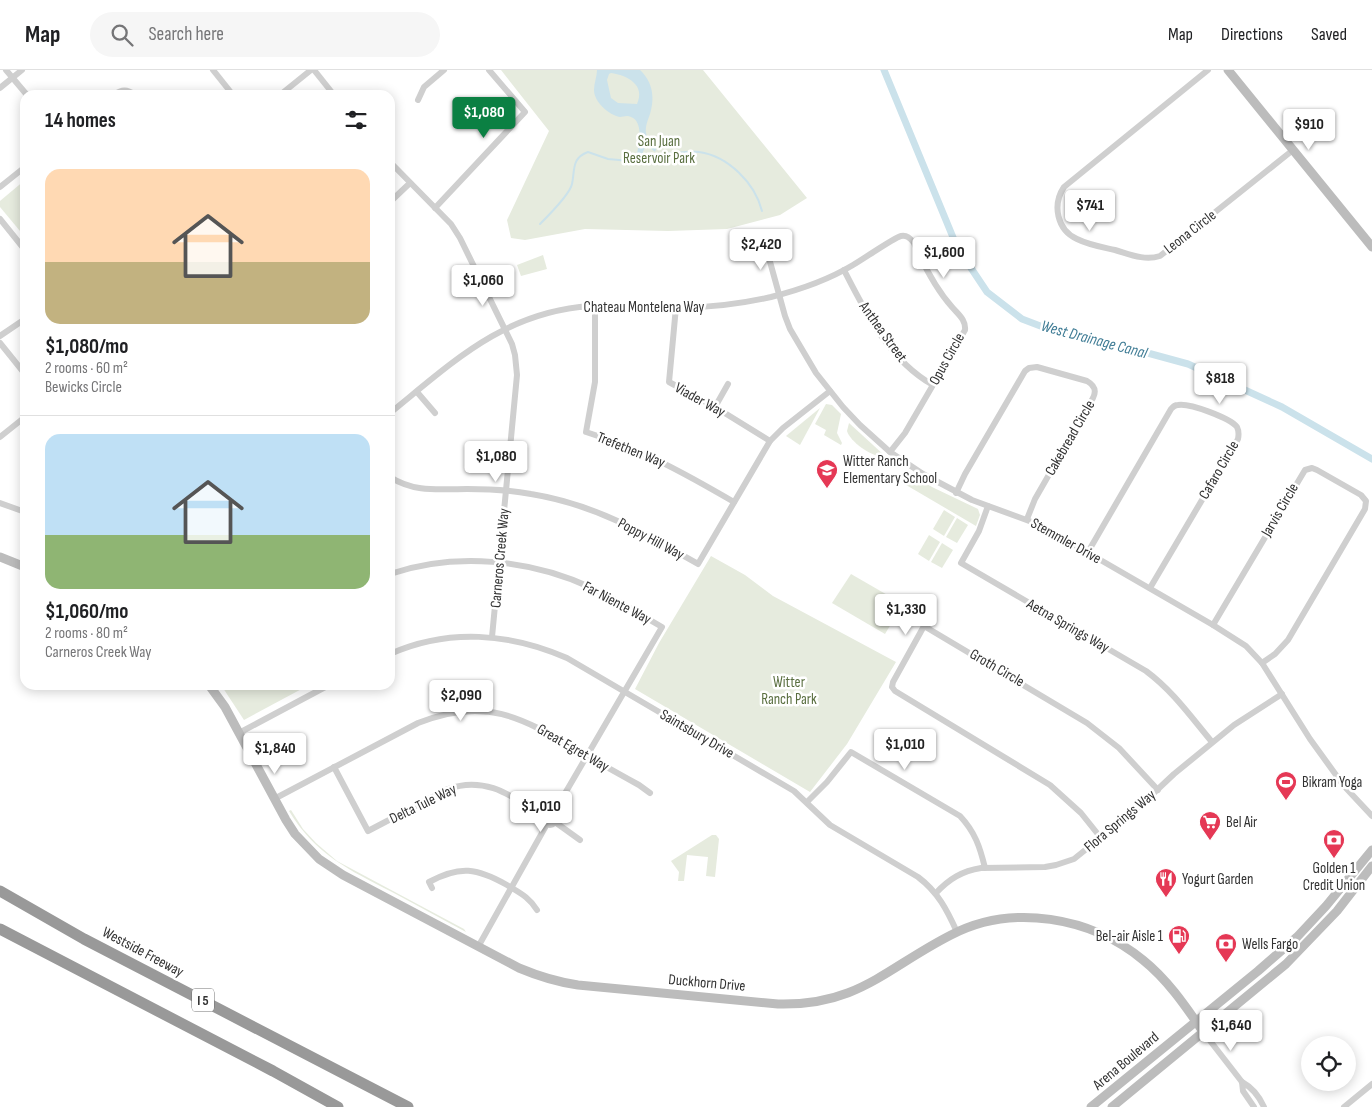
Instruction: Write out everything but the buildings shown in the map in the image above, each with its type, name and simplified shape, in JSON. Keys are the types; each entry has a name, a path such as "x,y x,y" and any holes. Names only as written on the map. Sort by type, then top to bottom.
{"highway":[{"name":"Westside Freeway","path":"0,891 84,939 408,1107"},
{"name":"I 5","path":"0,929 338,1107"}],"street":[{"path":"6,70 23,90"},
{"path":"0,88 22,70"},
{"path":"213,70 229,90"},
{"path":"286,90 312,70 330,90"},
{"path":"418,100 424,87 444,70"},
{"path":"435,208 525,112 490,70"},
{"name":"Leona Circle","path":"1208,70 1064,187 1058,198 1057,212 1061,225 1066,232 1082,241 1142,258 1155,257 1166,252 1293,150"},
{"path":"1228,70 1372,246"},
{"name":"Carneros Creek Way","path":"395,167 435,208 460,238 505,328 512,344 517,364 492,637"},
{"path":"0,188 20,171"},
{"path":"395,197 410,182"},
{"path":"0,219 20,244"},
{"name":"Opus Circle","path":"778,295 844,270 896,238 904,236 911,239 934,282 965,323 965,330 901,440 890,452"},
{"name":"Stemmler Drive","path":"764,240 778,295 790,329 803,352 830,391 860,425 890,452 956,493 1040,524 1246,646 1262,663 1310,739 1344,786 1372,816"},
{"path":"467,284 500,268"},
{"name":"Anthea Street","path":"844,270 864,308 888,345 914,373 933,385"},
{"name":"Chateau Montelena Way","path":"395,409 465,353 505,328 549,312 595,305 724,306 778,295"},
{"name":"Trefethen Way","path":"595,305 595,382 586,432 661,460 734,502"},
{"name":"Viader Way","path":"676,307 669,382 715,407 770,441"},
{"path":"0,336 20,322"},
{"path":"0,343 20,368"},
{"name":"Cakebread Circle","path":"956,493 1015,388 1029,368 1037,367 1087,380 1093,385 1095,390 1093,398 1035,499 1027,519"},
{"path":"715,407 728,384"},
{"name":"Poppy Hill Way","path":"395,480 423,490 506,490 555,498 602,513 639,530 698,564 770,441 783,428 830,391"},
{"path":"417,392 435,414"},
{"name":"Cafaro Circle","path":"1088,552 1171,409 1177,405 1183,405 1212,413 1235,425 1239,432 1238,439 1150,588"},
{"path":"0,438 20,421"},
{"name":"Jarvis Circle","path":"1213,625 1305,470 1312,468 1317,470 1362,495 1366,501 1365,509 1288,640 1275,654 1262,663"},
{"path":"0,503 20,510"},
{"name":"Aetna Springs Way","path":"988,506 979,531 961,564 1156,679 1176,698 1212,742"},
{"path":"0,557 20,565"},
{"name":"Far Niente Way","path":"395,573 417,567 475,561 537,568 574,580 610,597 662,627 553,814"},
{"name":"Groth Circle","path":"1101,838 1081,814 1050,785 894,691 892,687 894,679 924,626 1087,722 1119,748 1158,790"},
{"name":"Saintsbury Drive","path":"395,652 438,639 470,636 492,637 527,643 567,658 794,791 830,825 918,877 936,893 947,910 957,932"},
{"name":"Duckhorn Drive","path":"213,690 225,707 295,834 319,859 343,876 478,947 536,975 566,983 791,1004 829,1000 859,989 957,932 987,922 1017,918 1047,919 1085,928 1129,949 1144,960 1162,977 1242,1082 1250,1086 1264,1107"},
{"path":"239,732 320,690"},
{"name":"Flora Springs Way","path":"936,893 954,877 970,870 1056,865 1078,856 1141,806 1174,774 1212,742 1241,720 1282,694"},
{"name":"Great Egret Way","path":"274,799 418,723 435,716 475,710 496,712 529,723 650,793"},
{"path":"806,802 827,782 851,752 960,816 977,840 985,868"},
{"name":"Delta Tule Way","path":"334,767 368,832 448,789 462,785 487,785 544,816"},
{"path":"546,824 544,816 548,813 553,814 556,818 555,822"},
{"path":"546,824 551,825 555,822"},
{"path":"555,822 580,840"},
{"path":"478,947 546,824"},
{"name":"Arena Boulevard","path":"1092,1107 1297,937 1326,906 1372,850"},
{"name":"Arena Boulevard","path":"1112,1107 1286,964 1332,916 1372,866"},
{"path":"432,888 429,882 437,877 451,872 468,870 486,874 510,887 530,899 537,910"},
{"name":"Duckhorn Drive","path":"1242,1082 1243,1091 1254,1107"},
{"path":"1344,1107 1372,1084"}],"green space":[{"name":"San Juan Reservoir Park","path":"501,70 703,70 807,198 780,215 727,229 668,231 585,229 525,240 511,238 507,220 549,131"},
{"path":"20,184 20,231 0,207 0,201"},
{"path":"543,255 547,269 521,276 517,265"},
{"path":"826,404 832,405 841,414 837,433 842,443 841,445 824,435 826,430 815,424"},
{"path":"820,408 800,445 786,436"},
{"path":"849,423 885,456 875,455 857,445 847,431"},
{"path":"907,471 932,487 978,509 980,515 976,526 901,482"},
{"path":"944,510 955,517 944,536 933,529"},
{"path":"957,518 968,525 957,543 946,537"},
{"path":"929,535 940,542 929,561 918,554"},
{"path":"942,543 953,550 942,568 931,562"},
{"name":"Witter Ranch Park","path":"711,556 745,575 773,596 896,662 847,744 810,792 635,689 659,643"},
{"path":"851,574 903,604 885,634 832,603"},
{"path":"224,690 300,690 244,720"},
{"path":"291,810 303,829 337,861 464,929 466,932 361,876 347,868 334,859 310,839 289,811"},
{"path":"712,835 716,835 719,839 715,877 706,876 708,857 687,855 684,881 678,881 679,872 671,861"}],"water":[{"path":"597,70 640,70 648,80 652,90 652,108 646,125 646,133 654,147 657,147 655,152 648,146 645,147 641,157 639,156 637,153 640,133 635,119 630,116 616,116 599,103 594,90","holes":["609,74 617,74 629,79 637,86 639,91 637,104 618,103 611,98 607,80"]}],"waterway":[{"name":"West Drainage Canal","path":"884,70 957,247 987,292 1022,319 1064,335 1133,349 1188,364 1282,407 1372,459"},
{"path":"540,224 567,193 572,184 576,161 583,155 588,152 608,159 630,161"},
{"path":"667,154 699,152 720,159 739,172 747,181 762,211"}],"place":[{"name":"Witter Ranch Elementary School","path":"827,489"},
{"name":"Bikram Yoga","path":"1286,801"},
{"name":"Bel Air","path":"1210,841"},
{"name":"Golden 1 Credit Union","path":"1334,859"},
{"name":"Yogurt Garden","path":"1166,898"},
{"name":"Bel-air Aisle 1","path":"1179,955"},
{"name":"Wells Fargo","path":"1226,963"}]}
